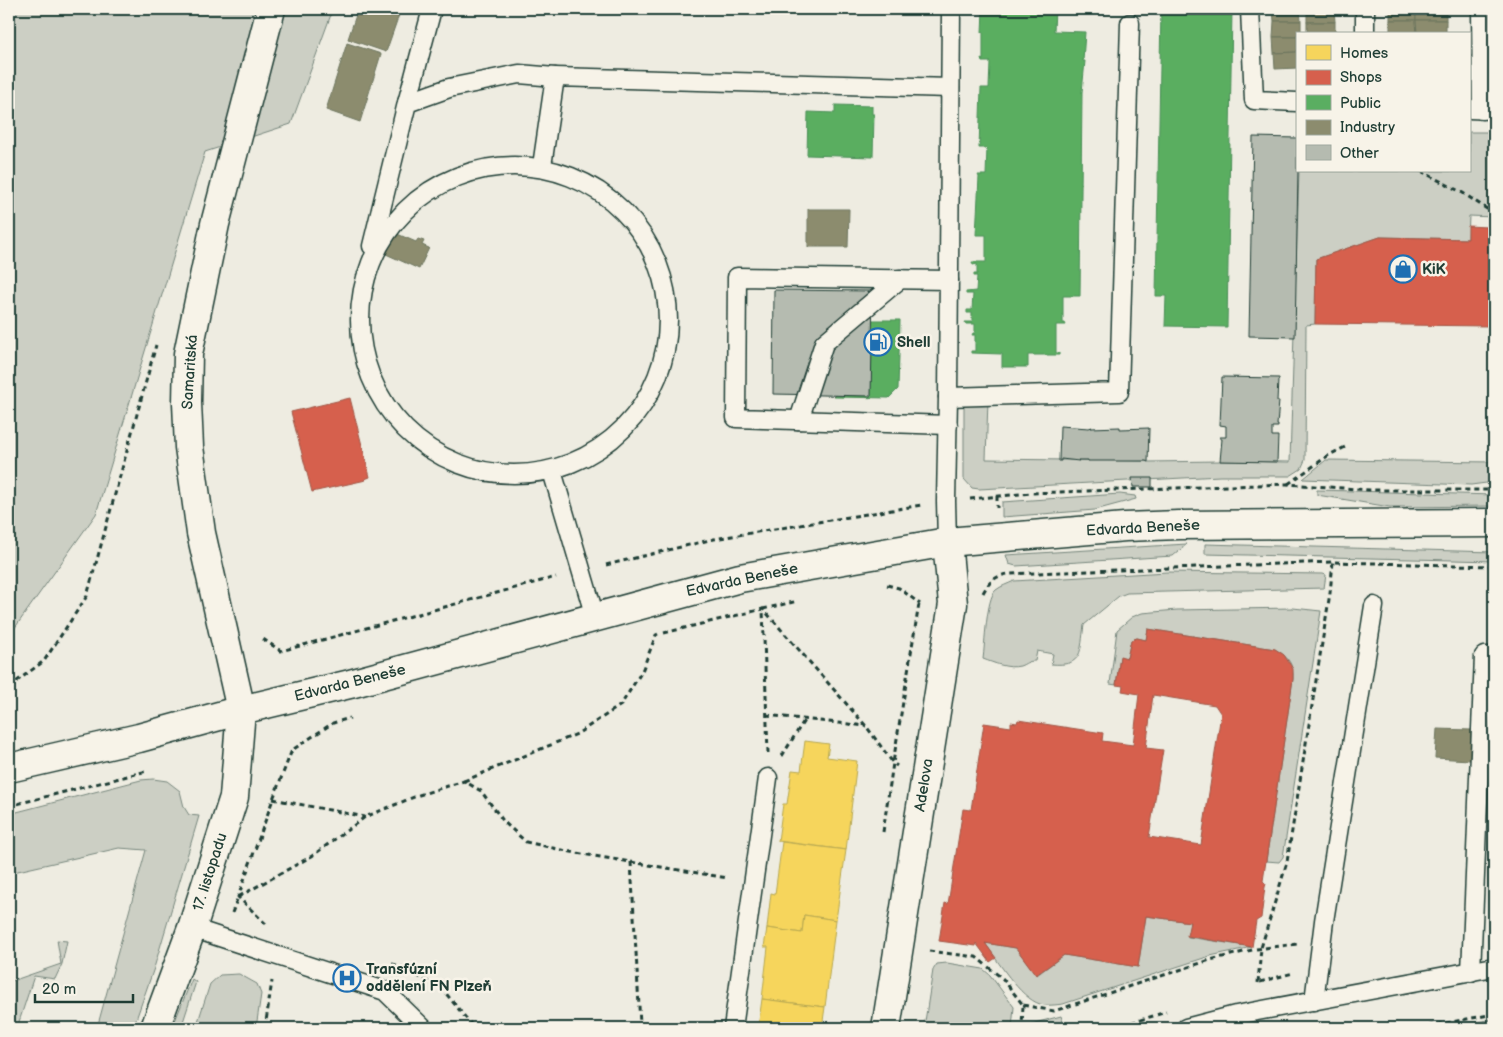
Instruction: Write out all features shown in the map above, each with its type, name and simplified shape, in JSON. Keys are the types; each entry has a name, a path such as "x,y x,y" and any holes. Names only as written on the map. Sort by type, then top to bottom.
{"street":[{"name":"Samaritská","path":"241,710 201,533 189,447 187,403 188,354 215,224 271,9"},
{"name":"Edvarda Beneše","path":"9,768 140,738 241,710 350,684 740,578 947,542 1124,527 1179,525 1494,523"},
{"name":"Adelova","path":"886,1028 952,604 947,542"},
{"name":"17. listopadu","path":"156,1028 192,928 234,797 241,710"}],"lane":[{"path":"368,265 395,218 437,184 488,166 542,166 591,184 631,217 658,262 669,314 662,366 638,413 600,449 552,471 504,475 457,465 416,441 383,405 363,361 358,312 368,265 407,103 432,9"},
{"path":"947,542 951,9"},
{"path":"1250,9 1254,100 1296,102"},
{"path":"1365,9 1366,32"},
{"path":"1481,9 1482,110"},
{"path":"948,397 1119,392 1130,23"},
{"path":"407,103 449,88 519,74 555,77 950,88"},
{"path":"542,166 555,77"},
{"path":"948,425 736,418 738,277 949,280"},
{"path":"799,420 824,343 900,279"},
{"path":"552,471 595,617"},
{"path":"1314,1001 1321,941 1374,606"},
{"path":"1471,972 1484,656 1494,656"},
{"path":"734,1028 768,778"},
{"path":"192,928 385,991 423,1028"},
{"path":"1186,1028 1236,1015 1494,967"}],"path":[{"path":"1423,172 1463,193 1493,213 1494,217"},
{"path":"9,687 44,661 87,596 157,343"},
{"path":"1287,484 1329,455 1347,446"},
{"path":"1258,983 1261,948 1287,862 1330,593 1332,562"},
{"path":"981,598 989,583 998,576 1008,574 1332,562 1494,566"},
{"path":"879,583 898,588 919,604 952,604"},
{"path":"646,638 802,600"},
{"path":"764,609 768,778"},
{"path":"764,609 866,726 893,763 905,771 925,776"},
{"path":"238,897 312,856 365,817 464,781 577,734 622,706 642,671 656,635"},
{"path":"766,715 866,726"},
{"path":"222,939 272,799 292,750 332,723 352,718"},
{"path":"768,778 805,719"},
{"path":"9,806 147,771"},
{"path":"464,781 481,791 504,822 526,842 576,853 754,882"},
{"path":"272,799 365,817"},
{"path":"630,862 640,1024 643,1028"},
{"path":"1023,1005 1054,1011 1210,960 1261,948 1321,941"},
{"path":"927,960 928,951 976,958 1003,979 1023,1005 1022,1028"},
{"path":"1430,1028 1430,1026 1494,1014"}],"shaded area":[{"path":"9,9 333,9 291,124 205,152 96,514 9,636"},
{"path":"1470,132 1494,132 1494,217 1469,216 1468,239 1380,237 1316,259 1315,324 1306,325 1305,460 1301,469 1290,476 1220,476 972,488 964,479 964,406 968,401 988,400 986,459 1290,462 1299,172 1470,172"},
{"path":"1326,460 1494,462 1494,482 1471,485 1303,479"},
{"path":"1317,490 1494,495 1494,506 1390,507 1317,495"},
{"path":"1120,494 1135,496 1136,499 1095,510 1002,517 1002,502"},
{"path":"1187,544 1173,556 1016,566 1009,564 1006,555"},
{"path":"1205,544 1494,552 1494,561 1205,554"},
{"path":"1167,572 1326,575 1324,588 1127,593 1119,596 1084,625 1081,650 1075,660 1070,663 1051,664 1053,654 1037,651 1035,661 1015,667 983,659 986,622 990,602 996,590 1002,586 1014,581"},
{"path":"1293,608 1321,611 1283,857 1279,862 1266,861 1293,679 1291,665 1287,658 1275,649 1148,629 1146,640 1137,638 1131,640 1127,658 1120,657 1116,685 1110,684 1117,630 1132,617 1142,613 1177,610"},
{"path":"141,780 167,781 180,791 184,807 189,815 199,816 154,968 133,1028 97,1028 146,850 119,848 9,873 9,814"},
{"path":"1146,916 1190,922 1188,937 1252,947 1210,956 1063,1004 1048,1005 1032,1000 1017,987 985,943 1016,948 1037,975 1064,955 1138,967"},
{"path":"57,940 67,941 62,964 55,979 34,976 17,1028 9,1028 9,982 61,964"},
{"path":"947,963 983,969 990,975 1014,1007 1012,1028 924,1028 933,970 937,964"},
{"path":"239,974 257,984 261,994 256,1028 196,1028 210,984 220,975"},
{"path":"192,979 196,982 181,1028 172,1028"},
{"path":"1061,1016 1065,1028 1028,1028 1031,1024"},
{"path":"1494,1019 1494,1028 1443,1028"}],"building: Homes":[{"path":"805,741 829,744 827,757 857,761 846,850 778,841 783,804 787,804 792,770 801,771"},
{"path":"782,842 846,850 836,920 804,915 802,933 767,928 771,893 775,894"},
{"path":"804,915 836,920 825,1007 762,999 768,947 764,947 767,928 802,933"},
{"path":"762,999 825,1007 822,1028 758,1028"}],"building: Shops":[{"name":"KiK","path":"1468,226 1487,227 1488,239 1490,239 1489,326 1315,324 1316,259 1380,237 1468,239"},
{"path":"350,398 370,477 366,480 312,492 291,412"},
{"path":"1148,629 1275,649 1284,655 1293,669 1263,881 1266,884 1261,918 1256,921 1252,947 1187,936 1190,922 1146,916 1138,967 1064,955 1036,975 1016,948 985,943 996,958 990,962 976,943 976,946 939,941 945,903 948,904 963,809 971,810 984,723 1011,727 1011,722 1017,723 1018,720 1103,733 1102,741 1133,745 1139,694 1122,691 1123,686 1116,685 1120,656 1127,658 1131,640 1137,638 1146,640","holes":["1153,695 1215,705 1221,714 1201,845 1149,837 1163,750 1146,748"]}],"building: Public":[{"path":"983,9 1055,9 1054,31 1085,32 1082,92 1080,296 1063,296 1063,323 1066,325 1056,325 1056,353 1059,353 1059,355 1028,355 1028,367 1002,367 1002,354 971,353 971,351 975,351 975,335 972,335 975,333 975,324 966,324 965,322 972,322 972,313 967,313 967,310 972,310 973,294 966,294 966,292 976,291 977,276 974,276 974,274 977,274 977,264 973,265 972,262 986,262 986,235 976,235 978,175 986,175 987,148 979,148 981,88 989,88 990,62 982,62 981,59 983,60"},
{"path":"1161,9 1232,9 1227,327 1165,326 1166,296 1156,296"},
{"path":"835,105 872,106 872,114 874,114 873,157 807,155 808,112 835,113"},
{"path":"865,320 900,320 898,389 889,398 835,397 835,378 848,378 872,355 865,349"}],"building: Industry":[{"path":"358,9 401,9 386,52 348,39"},
{"path":"1273,9 1300,9 1301,21 1274,21"},
{"path":"1307,9 1334,9 1335,22 1307,22"},
{"path":"1390,9 1416,9 1416,20 1390,20"},
{"path":"1416,9 1446,9 1446,20 1416,20"},
{"path":"1390,20 1416,20 1417,32 1390,32"},
{"path":"1416,20 1446,20 1446,32 1417,32"},
{"path":"1274,21 1301,21 1301,32 1296,32 1296,37 1273,37"},
{"path":"1307,22 1335,22 1335,32 1307,32"},
{"path":"1273,37 1296,37 1296,52 1274,53"},
{"path":"347,43 381,54 360,122 326,110"},
{"path":"1296,52 1296,68 1275,69 1274,53"},
{"path":"808,209 849,209 848,247 808,247"},
{"path":"395,233 416,242 418,239 424,241 422,245 429,248 419,269 386,254"},
{"path":"1437,729 1471,730 1470,760 1435,758"}],"building: Other":[{"path":"1253,137 1296,138 1296,172 1298,172 1295,337 1249,336"},
{"path":"774,290 873,291 871,396 773,394"},
{"path":"1222,377 1279,378 1277,401 1279,401 1278,427 1272,427 1272,436 1278,436 1277,462 1220,461 1222,439 1220,437 1226,437 1226,426 1220,425"},
{"path":"1060,426 1089,428 1120,427 1120,429 1149,428 1148,462 1061,459 1059,461"},
{"path":"1132,478 1152,478 1152,487 1133,487"}],"place":[{"name":"KiK","path":"1403,269"},
{"name":"Shell","path":"878,342"},
{"name":"Transfúzní oddělení FN Plzeň","path":"347,978"}]}
